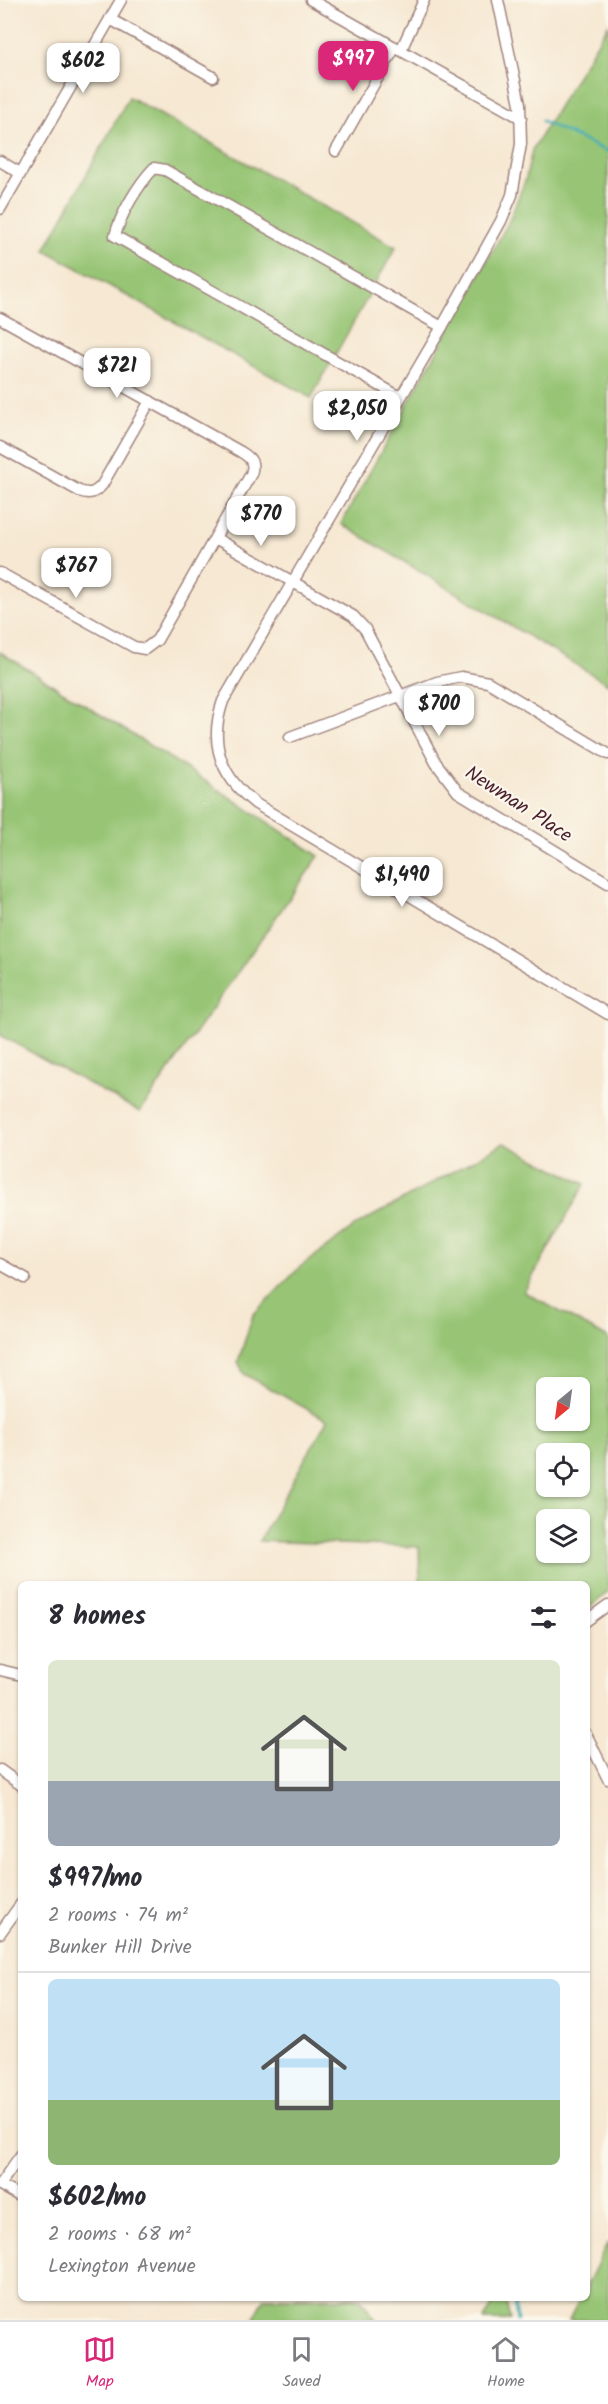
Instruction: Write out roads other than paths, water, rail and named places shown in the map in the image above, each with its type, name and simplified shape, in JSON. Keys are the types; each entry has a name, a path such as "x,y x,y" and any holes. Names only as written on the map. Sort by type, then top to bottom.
{"street":[{"path":"0,209 121,0"},
{"path":"311,0 521,118"},
{"path":"336,152 398,49 424,0"},
{"path":"498,0 521,118 521,144 512,195 501,221 442,327 223,701 216,737 225,771 241,793 256,804 608,1014"},
{"path":"110,19 213,77"},
{"path":"0,161 20,173"},
{"path":"400,397 115,236 118,225 141,186 154,168 165,170 442,327"},
{"path":"0,318 241,452 252,462 251,474 157,640 145,649 134,647 0,573"},
{"path":"0,447 79,491 94,493 102,485 150,401"},
{"name":"Newman Place","path":"215,538 343,609 365,629 436,763 458,792 608,883"},
{"path":"290,737 452,678 475,678 488,682 608,754"},
{"path":"0,1264 26,1278"},
{"path":"590,1618 608,1605"},
{"path":"0,1671 18,1674"},
{"path":"590,1742 608,1779"},
{"path":"0,1770 18,1783"},
{"path":"0,1933 4,1918 18,1906"},
{"path":"18,2159 0,2184 18,2195"}],"waterway":[{"path":"542,121 608,152"},
{"path":"514,2301 517,2320"}]}
